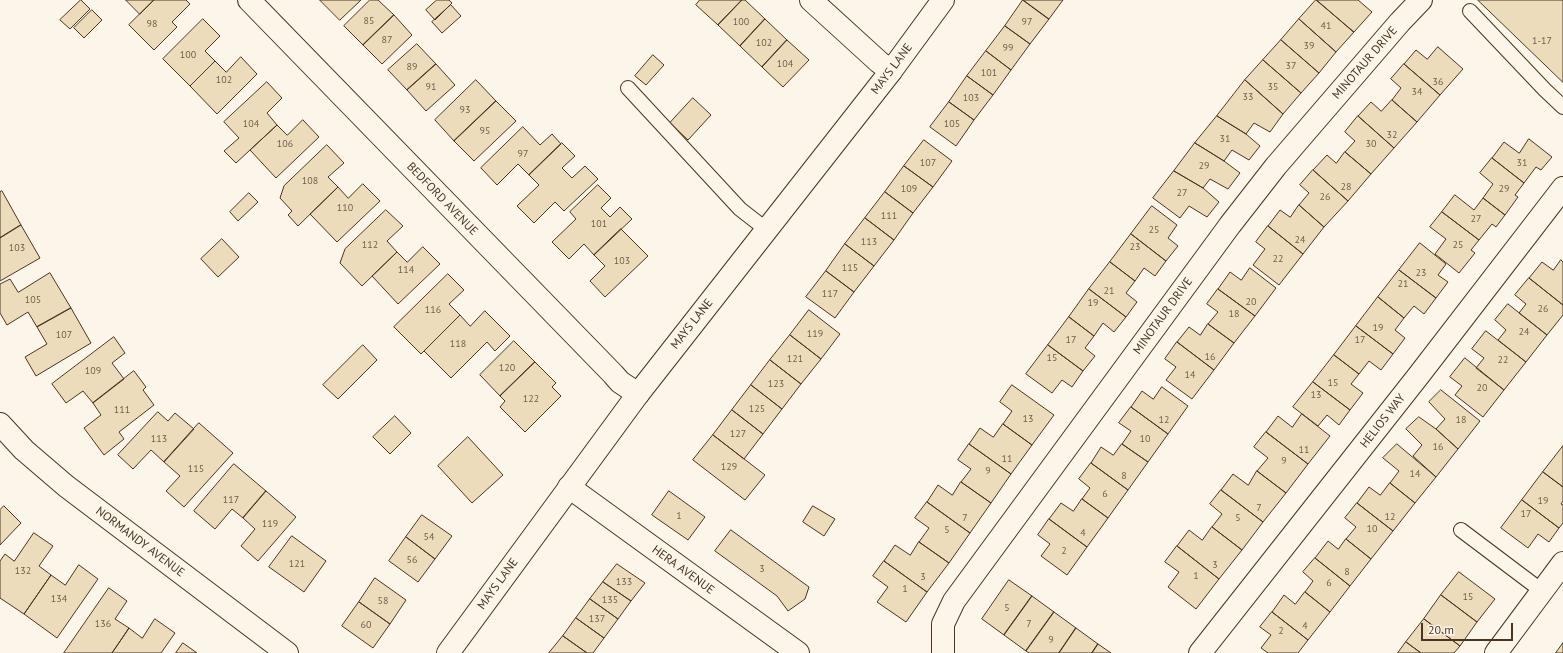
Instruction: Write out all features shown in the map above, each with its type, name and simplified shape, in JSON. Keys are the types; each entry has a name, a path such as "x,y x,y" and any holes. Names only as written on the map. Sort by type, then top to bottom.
{"street":[{"name":"BEDFORD AVENUE","path":"249,0 616,378 638,394"},
{"path":"811,0 879,62 891,71"},
{"name":"MAYS LANE","path":"448,653 638,394 891,71 943,0"},
{"name":"MINOTAUR DRIVE","path":"943,653 943,624 954,601 1240,213 1286,154 1400,22 1421,0"},
{"name":"HELIOS WAY","path":"1200,653 1419,375 1563,188"},
{"name":"NORMANDY AVENUE","path":"0,424 24,450 66,486 288,653"},
{"name":"HERA AVENUE","path":"569,487 798,653"},
{"path":"1496,653 1563,563"}],"lane":[{"path":"1470,11 1563,107"},
{"path":"628,88 740,209 766,230"},
{"path":"1461,530 1542,591"}],"building":[{"path":"81,0 90,9 70,29 60,20"},
{"path":"126,0 154,0 140,14"},
{"path":"154,0 186,0 190,4 172,22 177,27 154,50 129,25"},
{"path":"320,0 361,0 340,20"},
{"path":"370,0 378,0 394,15 363,45 344,26"},
{"path":"437,0 449,0 452,3 435,20 426,10"},
{"path":"700,0 742,0 718,25 696,5"},
{"path":"742,0 745,0 765,19 740,46 718,25"},
{"path":"1023,0 1063,0 1049,19"},
{"path":"1023,0 1049,19 1030,44 1005,26"},
{"path":"1316,0 1354,32 1336,52 1299,19"},
{"path":"1317,0 1358,0 1372,12 1354,32"},
{"path":"1478,0 1563,0 1563,82"},
{"path":"451,5 461,16 442,33 432,22"},
{"path":"92,10 102,20 84,38 74,28"},
{"path":"394,15 412,35 382,64 363,45"},
{"path":"203,19 220,36 205,51 215,61 190,86 163,59"},
{"path":"765,19 787,40 762,67 740,46"},
{"path":"1299,19 1336,52 1319,73 1281,40"},
{"path":"1005,26 1030,44 1011,70 986,51"},
{"path":"787,40 809,60 783,87 762,67"},
{"path":"1281,40 1319,73 1301,93 1263,60"},
{"path":"417,44 436,64 407,90 388,70"},
{"path":"1438,47 1463,69 1440,95 1404,64 1416,50 1427,59"},
{"path":"986,51 1011,70 993,95 967,76"},
{"path":"653,55 664,65 646,85 635,76"},
{"path":"241,57 257,74 217,114 190,86 215,61 226,72"},
{"path":"1263,60 1301,93 1283,114 1245,80"},
{"path":"436,64 455,85 426,111 407,90"},
{"path":"1404,64 1440,95 1417,122 1392,100 1401,88 1391,79"},
{"path":"967,76 993,95 974,120 949,102"},
{"path":"476,80 496,101 454,141 435,120"},
{"path":"1245,80 1283,114 1270,132 1254,123 1246,134 1217,116"},
{"path":"267,82 282,98 267,113 277,125 236,163 224,151 239,138 224,122"},
{"path":"693,98 711,115 688,140 670,123"},
{"path":"1392,100 1417,122 1394,148 1358,116 1371,102 1381,111"},
{"path":"496,101 516,121 474,161 454,141"},
{"path":"949,102 974,120 956,146 930,127"},
{"path":"1217,116 1246,134 1260,146 1249,160 1232,150 1224,161 1195,143"},
{"path":"1358,116 1394,148 1371,174 1345,152 1355,141 1345,132"},
{"path":"303,120 319,137 276,178 250,150 277,125 287,135"},
{"path":"523,127 540,145 552,134 561,144 529,175 518,164 497,185 481,168"},
{"path":"1529,139 1552,157 1541,170 1536,167 1524,183 1492,158 1504,142 1519,153"},
{"path":"924,140 952,161 933,187 904,166"},
{"path":"562,143 575,156 562,168 572,178 585,166 598,179 564,211 555,202 534,223 517,206 539,185 529,175"},
{"path":"1195,143 1240,173 1228,189 1210,179 1203,188 1174,171"},
{"path":"327,145 344,163 328,177 338,187 298,226 288,215 292,211 280,198 284,186"},
{"path":"1345,152 1371,174 1348,201 1313,170 1327,155 1336,163"},
{"path":"1492,158 1524,183 1515,195 1518,197 1505,215 1483,198 1493,184 1480,173"},
{"path":"904,166 933,187 913,213 885,192"},
{"path":"1313,170 1348,201 1324,227 1299,205 1309,193 1300,185"},
{"path":"1174,171 1203,188 1219,202 1207,217 1189,206 1180,218 1153,198"},
{"path":"363,184 380,201 337,242 310,214 338,187 348,198"},
{"path":"598,185 611,198 601,208 610,217 620,207 632,219 594,255 584,244 569,259 552,242 576,219 570,212"},
{"path":"2,191 21,225 0,238 0,192"},
{"path":"885,192 913,213 894,240 865,218"},
{"path":"249,193 258,202 238,221 230,212"},
{"path":"1455,195 1474,210 1483,198 1505,215 1496,227 1492,224 1479,240 1442,212"},
{"path":"1299,205 1324,227 1303,254 1268,226 1280,210 1290,217"},
{"path":"1152,206 1177,225 1168,238 1178,246 1166,261 1131,234"},
{"path":"386,210 403,226 387,241 397,252 362,286 340,263 345,249"},
{"path":"1442,212 1479,240 1471,250 1475,253 1459,273 1435,254 1446,239 1430,227"},
{"path":"865,218 894,240 874,266 845,244"},
{"path":"21,225 40,258 0,281 0,238"},
{"path":"1268,226 1303,254 1279,285 1253,265 1265,249 1256,242"},
{"path":"621,229 648,256 605,297 590,281 605,266 594,255"},
{"path":"1131,234 1166,261 1155,276 1144,268 1135,281 1110,262"},
{"path":"222,239 239,257 218,277 201,259"},
{"path":"1420,243 1446,264 1438,275 1448,282 1436,298 1399,270"},
{"path":"845,244 874,266 854,292 826,271"},
{"path":"423,247 440,264 398,304 372,276 397,252 407,262"},
{"path":"1561,260 1563,262 1563,305 1529,278 1542,262 1553,270"},
{"path":"1110,262 1135,281 1126,293 1137,302 1126,317 1089,289"},
{"path":"1250,268 1276,288 1255,316 1218,289 1230,272 1241,280"},
{"path":"1399,270 1436,298 1424,314 1414,306 1404,318 1378,297"},
{"path":"826,271 854,292 835,318 806,297"},
{"path":"50,273 71,308 37,327 28,312 7,325 0,313 0,284 10,279 18,292"},
{"path":"448,274 464,290 449,304 460,315 421,354 394,327"},
{"path":"1529,278 1563,305 1563,315 1547,335 1519,313 1526,304 1515,295"},
{"path":"1089,289 1126,317 1114,332 1103,323 1094,336 1069,317"},
{"path":"1218,289 1255,316 1234,343 1208,324 1218,312 1207,304"},
{"path":"1378,297 1404,318 1395,330 1405,338 1393,354 1356,326"},
{"path":"1508,304 1547,335 1526,362 1498,340 1506,330 1495,320"},
{"path":"71,308 91,343 36,376 25,357 47,344 37,327"},
{"path":"809,310 840,334 821,359 790,335"},
{"path":"485,311 510,336 495,351 487,342 451,378 424,351 460,315 470,326"},
{"path":"1069,317 1094,336 1085,348 1095,356 1083,371 1048,345"},
{"path":"1208,324 1234,343 1214,370 1177,342 1189,327 1200,335"},
{"path":"1356,326 1393,354 1381,370 1369,361 1359,374 1334,355"},
{"path":"1486,331 1526,362 1504,390 1476,368 1484,358 1472,349"},
{"path":"790,335 821,359 801,384 770,360"},
{"path":"114,337 125,353 112,363 124,379 93,403 83,391 66,403 52,384"},
{"path":"514,341 535,362 500,396 480,375"},
{"path":"1177,342 1214,370 1192,399 1166,380 1176,367 1165,359"},
{"path":"363,345 377,360 338,399 323,385"},
{"path":"1048,345 1083,371 1072,387 1062,380 1052,393 1026,374"},
{"path":"1334,355 1359,374 1351,384 1363,393 1350,410 1313,382"},
{"path":"1465,358 1504,390 1483,417 1455,395 1462,386 1450,377"},
{"path":"770,360 801,384 782,409 751,385"},
{"path":"535,362 556,383 552,387 561,396 525,432 500,407 505,401 500,396"},
{"path":"134,371 146,387 143,390 154,405 119,432 124,439 104,455 84,428 101,415 93,403"},
{"path":"1313,382 1350,410 1339,425 1327,415 1318,426 1293,407"},
{"path":"751,385 782,409 763,434 732,410"},
{"path":"1012,385 1054,415 1032,445 1003,424 1012,411 1000,402"},
{"path":"1162,387 1188,406 1168,434 1131,407 1142,391 1153,399"},
{"path":"1441,390 1480,421 1458,449 1436,429 1445,419 1429,402"},
{"path":"1131,407 1168,434 1148,462 1122,444 1131,431 1119,423"},
{"path":"732,410 763,434 744,459 713,435"},
{"path":"158,412 168,421 175,413 194,429 164,462 151,450 133,469 118,455"},
{"path":"1302,414 1330,436 1308,464 1266,432 1278,416 1292,427"},
{"path":"395,416 411,433 390,454 373,437"},
{"path":"1419,417 1436,429 1458,449 1436,477 1413,456 1422,445 1406,429"},
{"path":"199,423 233,453 184,507 166,491 180,476 164,462"},
{"path":"1003,424 1032,445 1011,474 969,444 980,428 993,437"},
{"path":"1266,432 1308,464 1286,493 1257,471 1268,458 1254,447"},
{"path":"713,435 765,475 745,500 693,460"},
{"path":"468,437 503,475 472,503 438,466"},
{"path":"969,444 1011,474 991,503 961,482 971,469 958,460"},
{"path":"1122,444 1148,462 1128,490 1091,463 1101,447 1113,455"},
{"path":"1397,444 1436,477 1415,503 1390,483 1399,471 1383,458"},
{"path":"1563,446 1563,487 1543,472"},
{"path":"1091,463 1128,490 1108,518 1082,499 1090,488 1079,479"},
{"path":"234,464 266,491 243,518 232,509 215,529 194,511"},
{"path":"1257,471 1286,493 1263,522 1221,490 1233,474 1248,485"},
{"path":"1543,472 1563,487 1563,501 1561,504 1563,505 1563,523 1559,528 1522,500"},
{"path":"961,482 991,503 970,533 927,502 938,485 952,495"},
{"path":"1390,483 1415,503 1393,531 1357,503 1369,487 1380,495"},
{"path":"1221,490 1263,522 1242,550 1212,527 1222,514 1210,504"},
{"path":"266,491 296,517 258,561 241,546 255,529 243,518"},
{"path":"669,491 705,517 688,540 652,515"},
{"path":"1082,499 1108,518 1087,547 1049,519 1061,503 1073,511"},
{"path":"1522,500 1559,528 1549,542 1538,534 1528,548 1501,528"},
{"path":"927,502 970,533 949,563 919,542 929,528 915,518"},
{"path":"1357,503 1393,531 1371,559 1346,539 1356,527 1345,518"},
{"path":"4,506 21,523 0,545 0,510"},
{"path":"813,506 835,519 824,536 803,522"},
{"path":"422,515 452,536 435,559 406,537"},
{"path":"1049,519 1087,547 1067,575 1041,556 1050,544 1038,535"},
{"path":"1212,527 1242,550 1219,579 1177,546 1189,530 1202,540"},
{"path":"731,530 809,587 805,599 788,611 777,596 715,551"},
{"path":"34,533 53,546 39,566 51,575 24,614 0,598 0,561 5,554 14,561"},
{"path":"292,536 326,561 304,592 269,567"},
{"path":"406,537 435,559 418,582 389,561"},
{"path":"1346,539 1371,559 1350,586 1315,558 1328,541 1338,549"},
{"path":"919,542 949,563 927,592 884,561 895,545 910,555"},
{"path":"1177,546 1219,579 1196,609 1168,587 1179,572 1165,562"},
{"path":"1315,558 1350,586 1330,612 1305,592 1313,581 1303,572"},
{"path":"884,561 927,592 906,622 877,602 888,587 873,576"},
{"path":"617,564 645,583 631,601 603,582"},
{"path":"79,565 98,579 57,638 24,614 51,575 65,585"},
{"path":"1459,572 1495,599 1477,622 1441,595"},
{"path":"375,578 406,600 390,624 359,602"},
{"path":"1009,580 1032,596 1004,635 982,619"},
{"path":"603,582 631,601 618,619 590,599"},
{"path":"109,588 127,601 115,619 129,628 112,653 64,653"},
{"path":"1305,592 1330,612 1308,640 1272,612 1284,595 1295,604"},
{"path":"1441,595 1477,622 1460,646 1424,619"},
{"path":"1032,596 1054,612 1026,651 1004,635"},
{"path":"590,599 618,619 604,638 576,618"},
{"path":"359,602 390,624 373,648 342,626"},
{"path":"1054,612 1076,628 1059,653 1029,653 1026,651"},
{"path":"1272,612 1308,640 1298,653 1268,653 1261,648 1271,635 1260,627"},
{"path":"576,618 604,638 593,653 587,653 563,636"},
{"path":"155,619 175,633 161,653 112,653 129,628 142,638"},
{"path":"1424,619 1460,646 1454,653 1421,653 1406,642"},
{"path":"1076,628 1098,644 1092,653 1059,653"},
{"path":"563,636 587,653 549,653"},
{"path":"1406,642 1421,653 1398,653"},
{"path":"183,643 197,653 176,653"},
{"path":"1563,643 1563,653 1556,653"},
{"path":"1098,644 1111,653 1092,653"}]}
